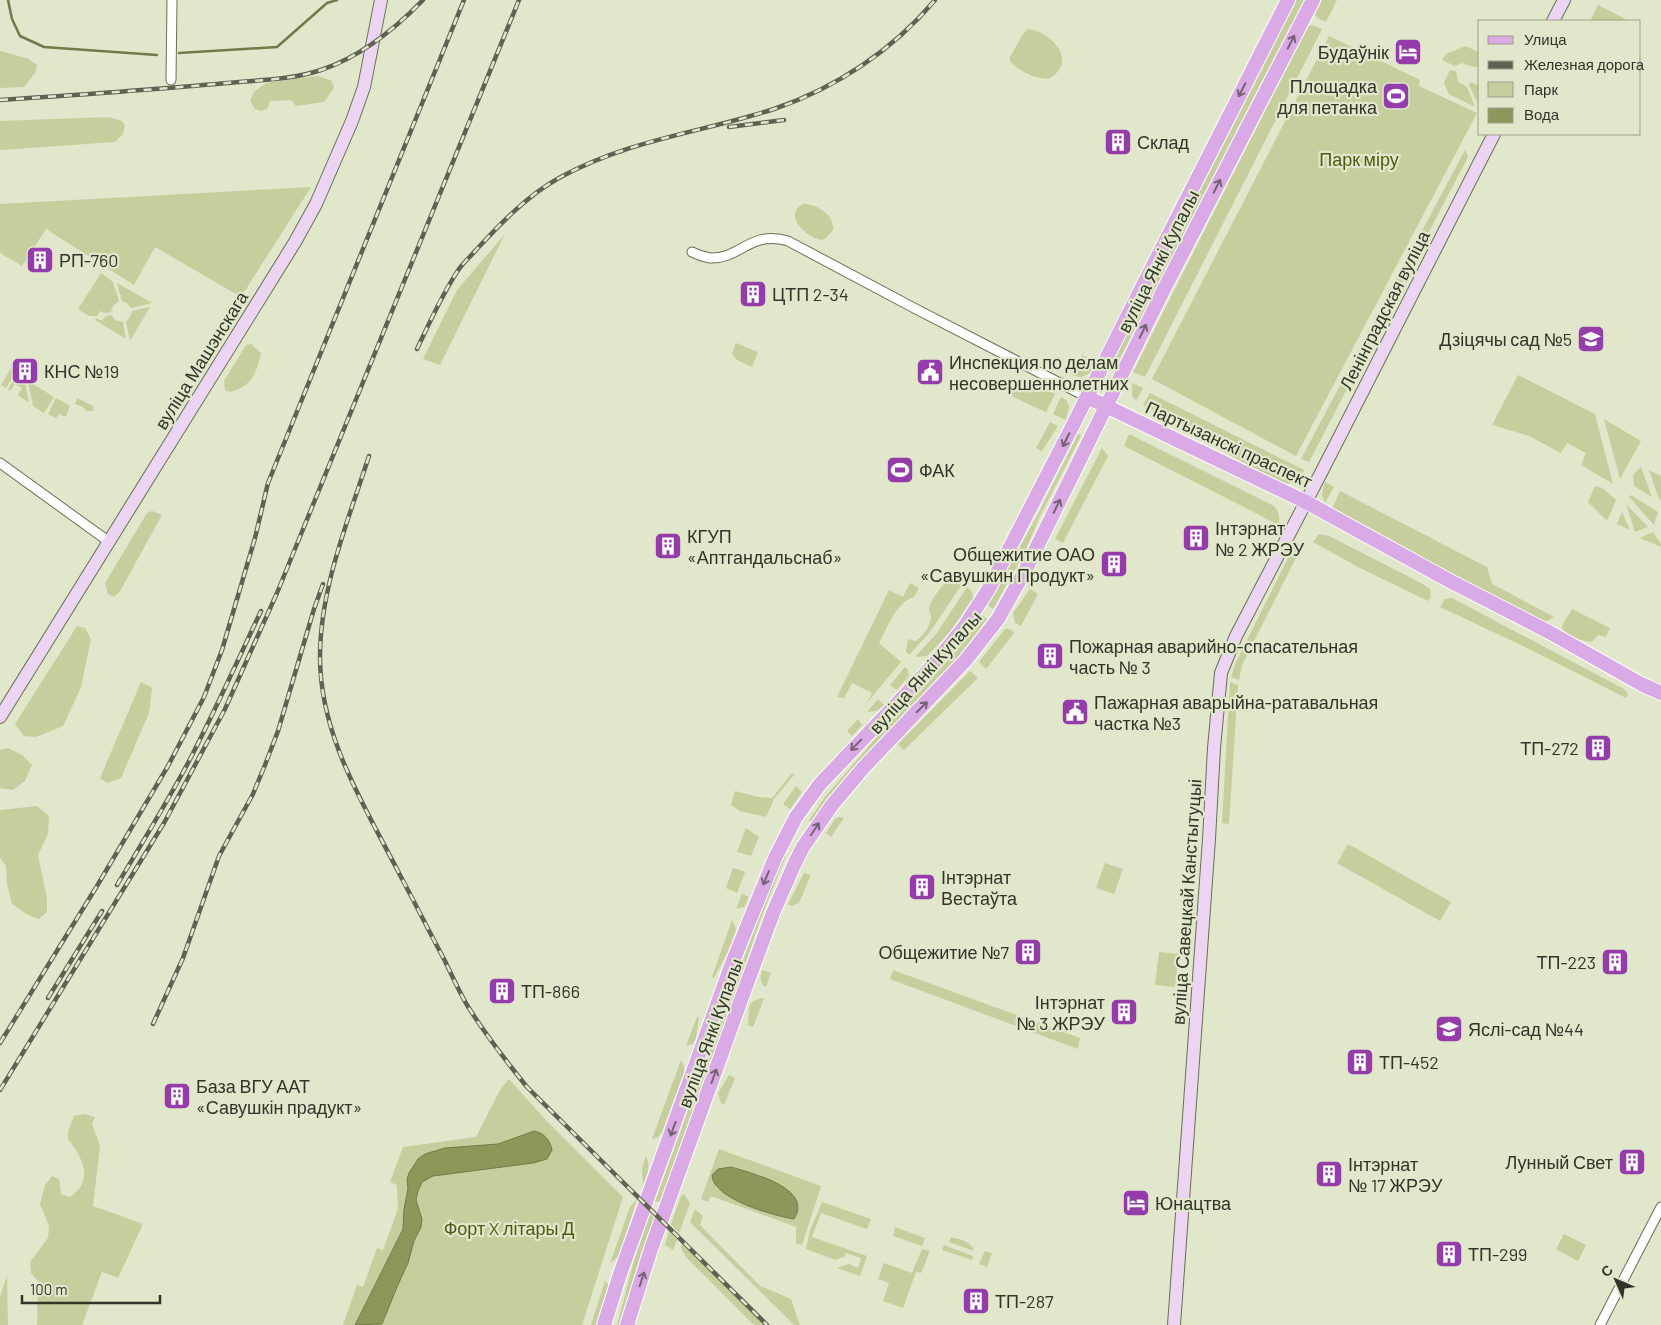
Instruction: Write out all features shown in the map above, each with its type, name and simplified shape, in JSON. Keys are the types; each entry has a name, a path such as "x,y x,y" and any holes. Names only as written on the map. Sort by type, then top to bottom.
{"main road":[{"name":"вуліца Машэнскага","path":"0,717 316,204 352,121 364,87 382,0"},
{"name":"вуліца Янкі Купалы","path":"604,1325 620,1274 731,966 748,920 784,836 820,784 924,675 964,627 988,590 1288,0"},
{"name":"вуліца Янкі Купалы","path":"627,1325 662,1221 773,914 803,847 832,805 864,767 965,661 998,619 1027,567 1166,284 1313,0"},
{"path":"1553,20 1564,0"},
{"name":"Ленінградская вуліца","path":"1306,502 1493,135"},
{"name":"Партызанскі праспект","path":"1087,396 1306,502 1448,580 1549,632 1633,680 1661,693"},
{"name":"вуліца Савецкай Канстытуцыі","path":"1174,1325 1214,748 1221,673 1236,636 1306,502"},
{"path":"784,836 803,847"}],"street":[{"path":"171,80 172,0"},
{"name":"Партызанскі праспект","path":"692,252 703,257 719,257 760,239 770,238 788,241 923,313 1087,396"},
{"path":"0,463 108,541"},
{"path":"1600,1325 1661,1207"}],"green space":[{"path":"1296,0 1304,0 1117,364 1110,361"},
{"path":"1322,0 1337,0 1326,22 1317,18 1315,14"},
{"path":"1598,5 1627,20 1590,20"},
{"path":"1312,25 1322,29 1145,377 1133,372 1308,26"},
{"path":"1028,29 1037,31 1053,41 1062,56 1062,64 1058,71 1050,78 1040,78 1028,74 1017,68 1010,61 1010,57 1023,34"},
{"name":"Парк міру","path":"1329,36 1420,80 1419,86 1477,113 1296,456 1152,379"},
{"path":"1466,46 1478,52 1478,66 1461,63 1455,66 1442,60 1446,54"},
{"path":"0,51 29,59 37,65 35,73 24,87 0,88"},
{"path":"1450,70 1456,71 1458,82 1467,87 1475,107 1449,94 1444,83"},
{"path":"318,76 332,81 334,88 324,102 296,106 291,100 270,101 268,108 261,111 255,109 250,101 254,92 266,83"},
{"path":"1470,82 1478,85 1478,104 1469,85"},
{"path":"109,117 122,121 125,126 123,134 115,142 0,150 0,121"},
{"path":"1465,150 1468,157 1309,462 1301,459"},
{"path":"311,187 241,297 155,247 134,285 46,229 22,266 0,253 0,204"},
{"path":"803,204 819,208 828,215 833,225 833,230 826,238 822,240 816,238 799,226 795,214 797,209"},
{"path":"505,234 440,365 423,359 457,290"},
{"path":"101,273 113,282 119,301 113,306 111,312 105,313 100,311 97,316 89,316 78,309"},
{"path":"117,283 152,303 131,308 122,301"},
{"path":"150,307 130,341 126,322 132,311"},
{"path":"112,315 115,320 123,322 126,339 95,320 96,318 102,321 106,316"},
{"path":"736,343 758,352 752,367 737,360 732,354"},
{"path":"251,344 261,353 255,373 243,386 230,392 225,390 224,381 246,345"},
{"path":"1082,355 1097,363 1087,375 1081,377 1072,375"},
{"path":"14,363 20,366 6,388 1,385"},
{"path":"1518,375 1595,414 1613,484 1581,465 1586,453 1567,443 1561,453 1529,436 1492,425"},
{"path":"15,378 25,383 29,403 18,395 22,388 15,384 10,391 8,389"},
{"path":"1025,378 1055,394 1046,412 1009,395 1017,380"},
{"path":"28,381 54,397 44,413 33,406"},
{"path":"1132,383 1143,388 1136,401 1132,395"},
{"path":"1150,393 1304,470 1296,481 1283,484 1224,452 1200,435 1143,405"},
{"path":"1061,397 1066,400 1069,406 1066,420 1053,414"},
{"path":"56,398 70,406 66,416 62,416 60,413 56,418 48,414"},
{"path":"77,398 93,406 93,411 86,411 83,407 75,404"},
{"path":"1604,419 1641,441 1620,479"},
{"path":"1050,422 1058,426 1042,451 1036,448"},
{"path":"1078,434 1081,436 1039,518 1025,552 993,609 988,605 1039,512"},
{"path":"1129,434 1274,506 1279,515 1279,525 1124,446"},
{"path":"1102,448 1108,456 1063,543 1055,539"},
{"path":"1641,467 1652,497 1634,486 1633,475"},
{"path":"1649,470 1661,476 1661,500 1659,499"},
{"path":"1325,482 1334,487 1325,503 1322,493"},
{"path":"1595,486 1604,489 1616,500 1607,521 1588,502"},
{"path":"1340,491 1487,567 1492,584 1554,617 1544,623 1331,511"},
{"path":"1631,495 1658,512 1654,525 1629,497"},
{"path":"1626,504 1648,527 1635,532"},
{"path":"152,511 162,515 120,591 114,597 108,594 105,583 147,513"},
{"path":"1622,512 1630,530 1617,524"},
{"path":"1653,532 1661,544 1661,547 1640,538"},
{"path":"1319,534 1329,536 1421,583 1430,589 1431,597 1428,601 1358,567 1313,542"},
{"path":"1296,542 1302,546 1242,665 1239,680 1231,677 1236,662"},
{"path":"946,582 962,584 930,632 909,655 906,651 908,639 916,641 926,630 931,617 930,606 936,594"},
{"path":"910,583 919,588 914,597 902,604 897,610 879,643 901,662 866,704 872,693 852,683 844,698 837,697 889,590 903,597"},
{"path":"967,587 972,592 973,598 950,632 927,656 915,657 937,633"},
{"path":"1030,589 1038,594 1021,626 1015,623 1013,613"},
{"path":"1452,598 1624,689 1628,694 1626,698 1440,607 1445,599"},
{"path":"1572,609 1610,628 1606,637 1598,635 1592,642 1576,638 1565,632 1562,626"},
{"path":"982,615 987,619 967,646 923,696 853,769 811,822 809,820 825,797 895,716 958,649"},
{"path":"77,626 85,628 91,639 81,687 63,726 36,737 24,736 15,724"},
{"path":"1005,629 1010,629 1014,633 986,669 979,662"},
{"path":"905,667 908,670 909,676 897,690 890,685"},
{"path":"970,671 978,678 904,750 898,744"},
{"path":"141,682 152,688 149,713 121,778 107,783 100,778"},
{"path":"1230,682 1238,685 1229,824 1222,823"},
{"path":"878,699 884,705 877,711 867,712"},
{"path":"858,719 862,725 852,736 847,731"},
{"path":"8,748 22,755 32,765 25,781 13,790 0,788 0,750"},
{"path":"792,773 795,774 774,799 766,817 740,811 731,805 735,791 758,797 772,798"},
{"path":"796,786 802,792 790,809 783,804"},
{"path":"37,806 49,816 48,834 38,855 47,898 47,912 39,919 28,915 12,904 7,884 6,866 0,858 0,810"},
{"path":"839,817 844,818 831,837 826,833 835,819"},
{"path":"746,828 759,837 751,856 737,852"},
{"path":"1348,844 1451,902 1440,921 1337,863"},
{"path":"784,855 786,856 760,921 739,987 661,1203 655,1201 757,922"},
{"path":"1105,863 1123,869 1114,894 1096,888"},
{"path":"733,868 745,872 737,893 726,888"},
{"path":"804,873 811,875 799,903 792,906 788,904"},
{"path":"742,894 749,897 744,907 736,909"},
{"path":"732,920 736,929 732,942 714,978 712,977"},
{"path":"1159,952 1179,954 1175,987 1155,985"},
{"path":"762,970 771,973 766,987 762,984 761,980"},
{"path":"893,970 1080,1038 1078,1049 890,979"},
{"path":"764,998 753,1027 748,1025 749,1008 752,1002"},
{"path":"697,1017 699,1018 696,1038 693,1044 686,1046"},
{"path":"681,1060 684,1072 662,1132 658,1137 652,1139"},
{"path":"729,1075 735,1078 724,1105 721,1103 718,1093"},
{"name":"Форт X літары Д","path":"509,1079 543,1117 623,1197 582,1325 343,1325 357,1285 363,1287 377,1248 383,1250 398,1209 397,1185 390,1182 403,1147 476,1137 501,1088"},
{"path":"84,1114 95,1117 92,1124 100,1146 93,1206 143,1224 118,1278 102,1272 82,1325 37,1325 38,1281 31,1273 30,1262 48,1238 49,1226 40,1204 45,1185 52,1176 59,1179 61,1194 70,1197 78,1190 82,1183 84,1168 78,1153 68,1139 68,1131 74,1116"},
{"path":"719,1149 821,1186 802,1245 796,1244 796,1227 711,1196 708,1202 701,1199","holes":["731,1167 761,1175 758,1210 716,1188 718,1169"]},
{"path":"646,1156 648,1167 643,1186 642,1168"},
{"path":"684,1194 690,1203 679,1233 671,1224 681,1196"},
{"path":"637,1199 619,1256 610,1263 630,1207"},
{"path":"822,1202 871,1219 867,1229 821,1213 812,1237 867,1256 860,1276 837,1268 849,1264 858,1268 861,1258 846,1253 844,1257 835,1260 806,1249 810,1230"},
{"path":"695,1209 703,1216 700,1225 760,1286 791,1299 800,1325 794,1325 690,1222"},
{"path":"650,1214 655,1219 620,1325 617,1325 633,1264"},
{"path":"895,1227 925,1238 922,1246 893,1236"},
{"path":"669,1231 677,1240 673,1250 665,1245"},
{"path":"1564,1234 1586,1245 1578,1261 1556,1249"},
{"path":"951,1237 967,1243 974,1251 949,1242"},
{"path":"682,1243 764,1325 754,1325 686,1257 681,1248"},
{"path":"944,1245 973,1256 972,1260 942,1250"},
{"path":"922,1249 930,1251 921,1273 916,1272 903,1308 883,1301 889,1283 878,1279 884,1263 912,1273"},
{"path":"985,1251 992,1253 987,1267 979,1264"},
{"path":"7,1275 8,1325 0,1325 0,1297"},
{"path":"605,1281 609,1285 597,1325 591,1325"}],"water":[{"path":"534,1131 544,1135 550,1143 552,1150 547,1159 533,1163 433,1176 422,1182 416,1200 422,1219 421,1227 382,1324 355,1325 403,1229 408,1189 407,1179 418,1159 425,1154 445,1148 498,1144"},
{"path":"731,1167 765,1178 788,1191 795,1199 798,1208 794,1219 746,1205 722,1192 715,1184 712,1175 718,1169"}],"waterway":[{"path":"8,0 12,19 20,36 44,47 157,55"},
{"path":"179,53 277,47 327,3 337,0"}],"railway":[{"path":"0,100 286,78 310,73 349,58 363,50 389,31 423,0"},
{"path":"0,1043 97,886 168,766 204,697 222,650 255,538 268,483 464,0"},
{"path":"0,1090 164,823 225,709 277,593 519,0"},
{"path":"417,349 442,298 461,266 505,220 536,193 559,178 612,154 774,109 819,90 882,51 919,18 935,0"},
{"path":"729,127 784,120"},
{"path":"369,456 344,530 330,580 321,631 322,687 336,744 347,772 464,1000 504,1057 527,1087 767,1325"},
{"path":"153,1024 183,958 219,856 253,794 265,765 278,731 323,584"},
{"path":"117,885 188,763 261,611"},
{"path":"48,998 102,911"}],"place":[{"name":"Будаўнік","path":"1408,52"},
{"name":"Площадка для петанка","path":"1396,96"},
{"name":"Склад","path":"1118,142"},
{"name":"РП-760","path":"40,260"},
{"name":"ЦТП 2-34","path":"753,294"},
{"name":"Дзіцячы сад №5","path":"1591,339"},
{"name":"КНС №19","path":"25,371"},
{"name":"Инспекция по делам несовершеннолетних","path":"930,372"},
{"name":"ФАК","path":"900,470"},
{"name":"Інтэрнат № 2 ЖРЭУ","path":"1196,538"},
{"name":"КГУП «Аптгандальснаб»","path":"668,546"},
{"name":"Общежитие ОАО «Савушкин Продукт»","path":"1114,564"},
{"name":"Пожарная аварийно-спасательная часть № 3","path":"1050,656"},
{"name":"Пажарная аварыйна-ратавальная частка №3","path":"1075,712"},
{"name":"ТП-272","path":"1598,748"},
{"name":"Інтэрнат Вестаўта","path":"922,887"},
{"name":"Общежитие №7","path":"1028,952"},
{"name":"ТП-223","path":"1615,962"},
{"name":"ТП-866","path":"502,991"},
{"name":"Інтэрнат № 3 ЖРЭУ","path":"1124,1012"},
{"name":"Яслі-сад №44","path":"1449,1029"},
{"name":"ТП-452","path":"1360,1062"},
{"name":"База ВГУ ААТ «Савушкін прадукт»","path":"177,1096"},
{"name":"Лунный Свет","path":"1632,1162"},
{"name":"Інтэрнат № 17 ЖРЭУ","path":"1329,1174"},
{"name":"Юнацтва","path":"1136,1203"},
{"name":"ТП-299","path":"1449,1254"},
{"name":"ТП-287","path":"976,1301"}]}
